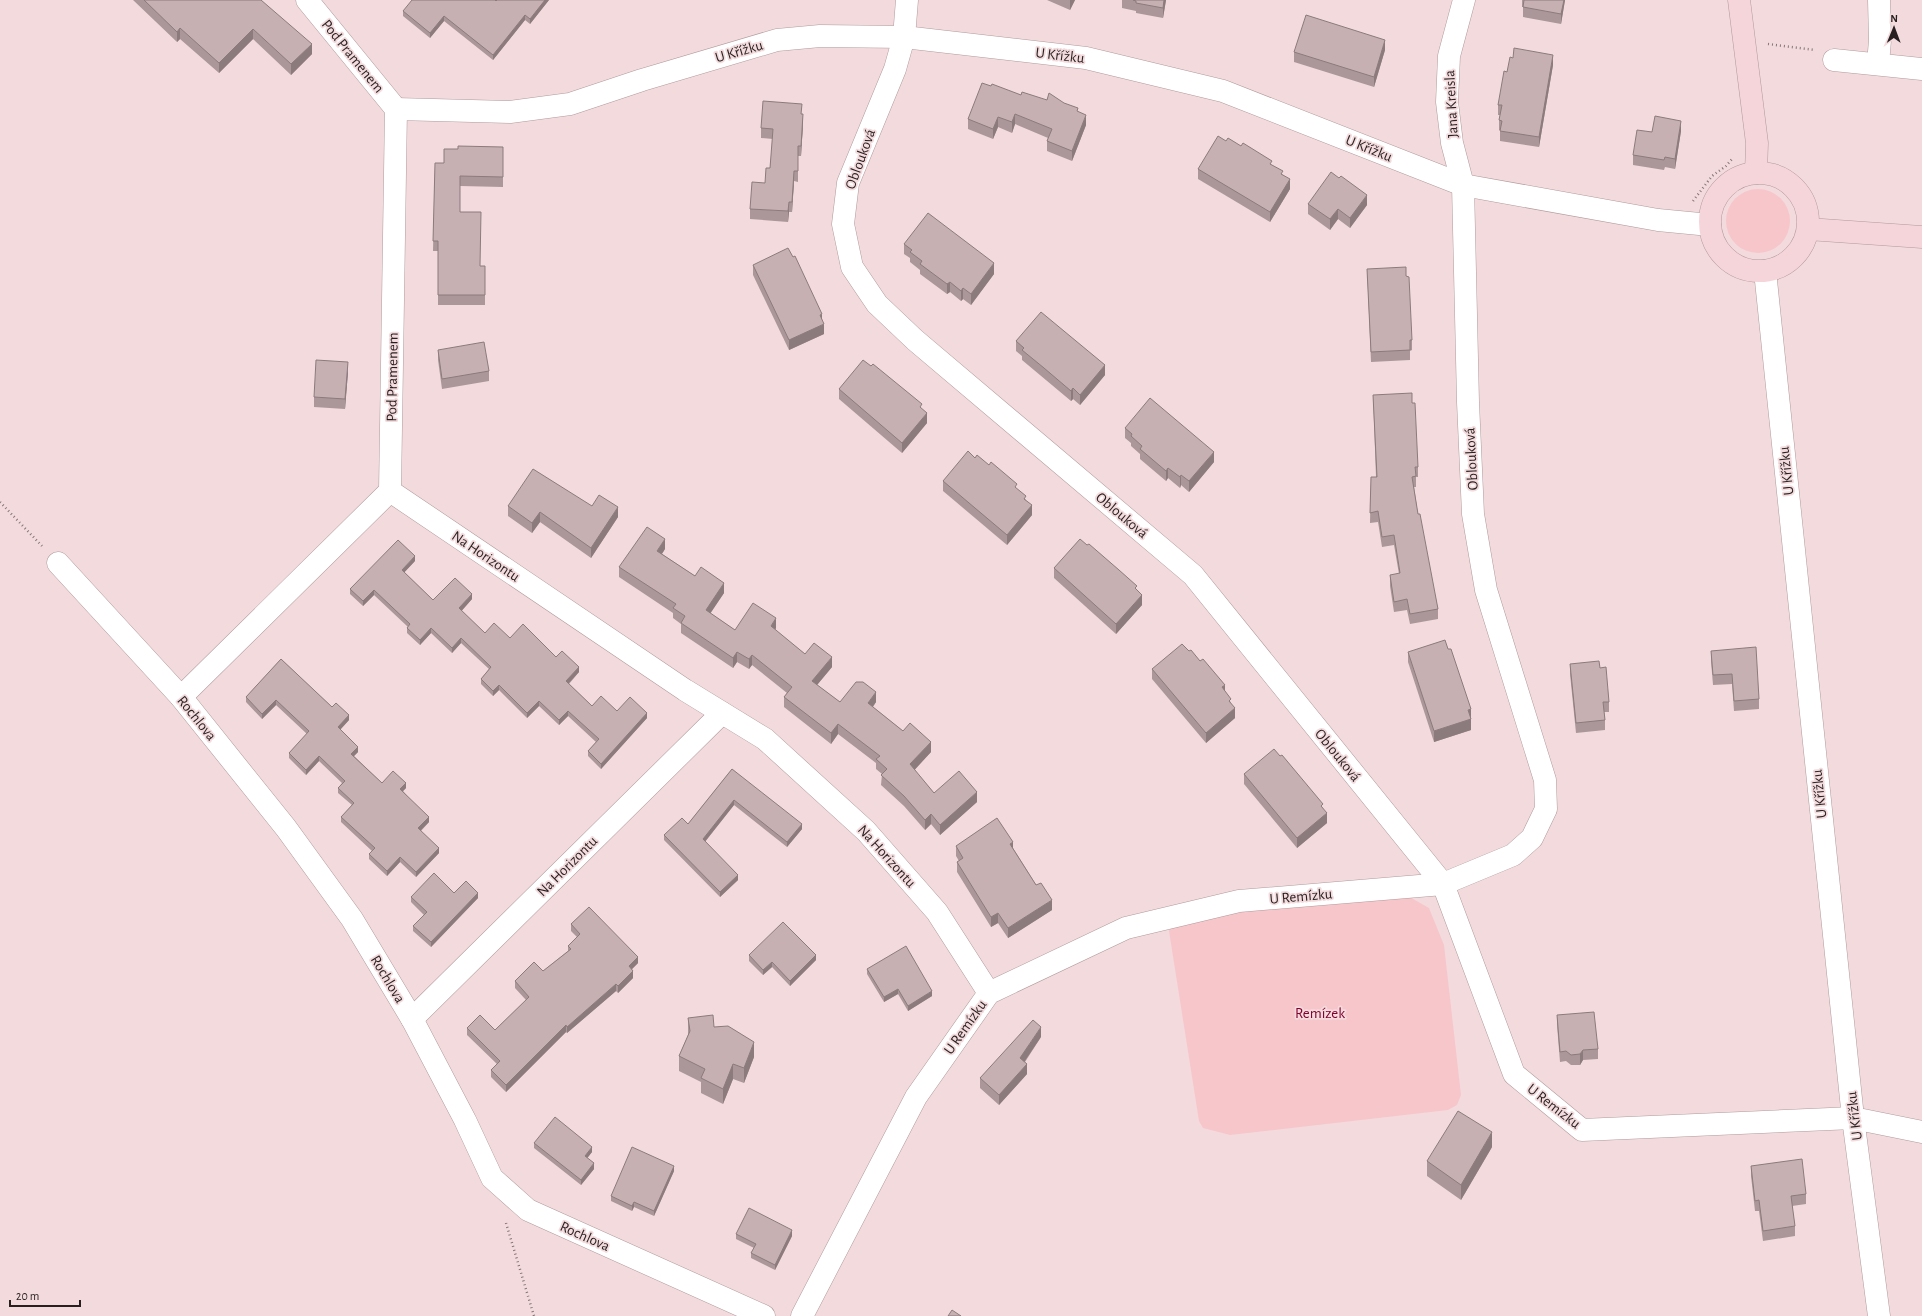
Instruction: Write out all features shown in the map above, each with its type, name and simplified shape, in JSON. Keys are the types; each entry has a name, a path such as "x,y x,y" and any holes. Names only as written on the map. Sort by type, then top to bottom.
{"street":[{"name":"Pod Pramenem","path":"307,0 396,110 390,491"},
{"path":"904,37 907,0"},
{"name":"Jana Kreisla","path":"1463,185 1452,143 1447,102 1449,56 1464,0"},
{"path":"1739,0 1757,143 1756,173"},
{"path":"1878,64 1880,40 1879,0"},
{"name":"U Křížku","path":"396,110 510,112 570,104 642,80 777,40 820,36 904,37 1086,58 1223,91 1463,185 1658,220 1710,225"},
{"name":"Oblouková","path":"904,37 894,69 848,183 843,224 852,267 877,304 915,340 1193,575 1443,884 1513,855 1532,838 1546,809 1545,780 1486,590 1473,514 1468,402 1463,185"},
{"path":"1834,60 1922,70"},
{"path":"1756,173 1770,174 1784,179 1796,188 1804,200 1808,214 1808,229 1803,244 1794,257 1780,266 1765,271 1749,270 1730,261 1722,254 1714,240 1710,225 1711,212 1715,200 1722,189 1732,181 1744,175 1756,173"},
{"path":"1808,229 1922,237"},
{"name":"U Křížku","path":"1765,271 1853,1118 1879,1316"},
{"path":"181,697 390,491"},
{"name":"Na Horizontu","path":"390,491 679,686 765,739 866,831 937,912 989,993"},
{"name":"Rochlova","path":"58,563 181,697 286,828 352,919 412,1019 465,1120 492,1178 528,1210 764,1316"},
{"name":"Na Horizontu","path":"412,1019 722,713"},
{"name":"U Remízku","path":"802,1316 916,1097 989,993 1126,928 1239,901 1443,884 1514,1074 1582,1130 1853,1118 1922,1132"}],"path":[{"path":"1764,44 1822,51 1834,60"},
{"path":"1690,205 1712,176 1726,166 1737,153"},
{"path":"0,502 58,563"},
{"path":"506,1221 534,1316"}],"green space":[{"path":"1758,189 1776,195 1784,203 1790,221 1784,239 1776,247 1758,253 1740,247 1732,239 1726,221 1732,203 1740,195"},
{"name":"Remízek","path":"1401,892 1429,908 1444,945 1461,1095 1457,1105 1448,1110 1230,1135 1203,1128 1199,1121 1169,931 1174,918"}],"building":[{"path":"144,0 261,0 312,44 291,64 253,29 219,63 180,28 177,32"},
{"path":"412,0 545,0 530,19 525,15 493,55 444,16 430,33 403,11"},
{"path":"1133,0 1164,0 1163,8 1136,3 1136,1"},
{"path":"1524,0 1564,0 1561,14 1523,7"},
{"path":"1306,15 1385,40 1374,77 1294,52"},
{"path":"1514,48 1553,55 1539,137 1500,131 1502,121 1499,120 1502,105 1498,105 1504,71 1507,72 1510,57 1513,58"},
{"path":"982,83 991,86 992,84 1021,95 1022,92 1047,100 1049,93 1064,103 1078,108 1077,111 1086,115 1072,151 1047,141 1052,129 1015,114 1012,122 998,117 993,129 968,119"},
{"path":"763,101 802,104 801,114 803,114 801,146 798,146 798,171 794,171 792,202 789,202 788,211 750,209 752,182 765,183 766,168 770,168 773,129 761,128"},
{"path":"1655,116 1681,121 1675,159 1665,157 1664,160 1633,155 1637,130 1652,132"},
{"path":"1218,136 1226,141 1228,138 1241,146 1243,143 1272,161 1270,164 1283,171 1281,174 1290,179 1270,212 1198,169"},
{"path":"458,146 503,147 503,177 460,176 460,212 481,212 480,266 485,266 485,295 438,295 438,241 433,241 435,163 444,163 444,149 458,149"},
{"path":"1331,172 1339,178 1341,176 1367,195 1350,218 1338,209 1330,219 1308,204"},
{"path":"928,213 994,263 971,294 963,288 961,291 950,282 947,284 920,264 922,261 910,252 912,250 904,244"},
{"path":"788,248 793,257 795,256 822,314 820,315 824,324 789,340 753,265"},
{"path":"1406,267 1406,276 1409,277 1412,340 1410,340 1410,350 1371,352 1367,269"},
{"path":"1041,312 1105,365 1080,395 1073,388 1071,391 1022,350 1024,348 1016,341"},
{"path":"484,342 489,371 442,379 438,350"},
{"path":"316,360 348,362 345,399 314,397"},
{"path":"863,360 871,366 873,364 922,404 920,407 927,413 902,443 839,389"},
{"path":"1412,393 1412,403 1415,403 1418,467 1415,467 1416,476 1412,477 1418,514 1420,514 1438,609 1410,614 1407,599 1394,602 1390,575 1400,573 1394,535 1382,537 1378,511 1370,513 1371,477 1377,477 1373,395"},
{"path":"1150,398 1214,452 1189,481 1181,475 1180,477 1168,468 1166,471 1140,449 1142,446 1125,428"},
{"path":"968,451 975,458 977,455 989,465 991,462 1017,484 1015,487 1026,496 1024,499 1032,505 1007,535 943,481"},
{"path":"533,469 592,506 599,495 618,507 591,548 540,512 532,523 508,506"},
{"path":"647,527 665,539 657,551 695,576 701,567 724,583 706,610 735,630 753,603 776,618 771,626 805,654 814,643 832,657 812,681 840,702 856,682 863,682 876,692 868,703 903,731 910,723 931,742 910,764 934,793 959,771 977,792 940,825 931,814 925,820 904,796 881,775 887,769 876,759 880,756 838,724 831,733 784,697 792,687 752,655 749,659 737,652 733,658 681,623 685,616 673,608 676,604 619,567"},
{"path":"1080,539 1087,545 1089,544 1137,586 1135,588 1142,595 1116,624 1054,568"},
{"path":"398,540 415,556 402,570 433,600 455,578 472,594 459,608 485,633 494,623 510,638 523,624 556,657 562,651 579,667 566,681 592,706 601,696 617,711 630,697 647,713 601,764 588,751 599,739 568,711 559,720 539,701 527,713 499,685 493,691 481,679 491,667 461,638 452,648 431,628 420,640 407,628 410,624 374,590 363,601 350,589"},
{"path":"1445,640 1448,649 1451,649 1471,709 1468,710 1471,719 1434,731 1408,652"},
{"path":"1182,644 1189,651 1191,650 1200,661 1203,659 1225,685 1222,687 1231,699 1229,701 1235,708 1206,733 1152,669"},
{"path":"1756,647 1759,699 1734,701 1732,674 1713,675 1711,651"},
{"path":"281,659 332,707 336,703 349,715 338,727 358,747 351,754 382,783 393,771 406,783 400,789 429,817 418,828 439,848 416,872 400,857 387,871 369,854 375,848 341,817 354,803 338,788 345,781 319,756 306,770 289,753 309,731 276,700 262,714 246,697"},
{"path":"1599,661 1600,668 1606,667 1609,702 1603,702 1605,720 1576,723 1570,664"},
{"path":"1274,749 1280,756 1282,755 1323,804 1321,806 1327,813 1297,838 1244,774"},
{"path":"732,769 802,824 787,842 734,800 703,839 738,875 720,892 664,835 682,818 688,824"},
{"path":"997,818 1013,842 1010,844 1036,885 1041,883 1052,900 1008,928 998,913 991,917 957,862 963,858 956,846"},
{"path":"434,873 454,893 466,881 478,893 431,942 413,926 427,912 411,897"},
{"path":"589,907 638,957 629,966 633,971 618,986 616,984 567,1027 566,1025 506,1085 491,1070 500,1061 467,1028 480,1015 495,1030 529,997 515,981 534,962 543,971 571,949 568,946 580,934 571,924"},
{"path":"783,922 816,955 790,981 772,962 763,970 749,955"},
{"path":"906,946 932,991 908,1006 898,989 884,997 867,969"},
{"path":"1594,1012 1598,1049 1583,1050 1580,1054 1571,1055 1566,1051 1560,1052 1557,1015"},
{"path":"713,1015 714,1027 728,1026 754,1042 744,1068 733,1064 723,1089 701,1078 705,1069 679,1056 690,1031 688,1018"},
{"path":"1033,1020 1041,1027 1020,1058 1027,1064 999,1095 980,1078"},
{"path":"1458,1111 1492,1132 1461,1185 1427,1161"},
{"path":"555,1117 592,1147 585,1156 594,1163 581,1180 534,1143"},
{"path":"632,1147 674,1166 654,1211 634,1202 632,1206 611,1196"},
{"path":"1802,1159 1806,1194 1791,1196 1795,1226 1763,1231 1759,1200 1755,1201 1751,1166"},
{"path":"749,1208 792,1230 775,1265 751,1253 756,1244 736,1234"},
{"path":"952,1310 961,1316 948,1316"}]}
